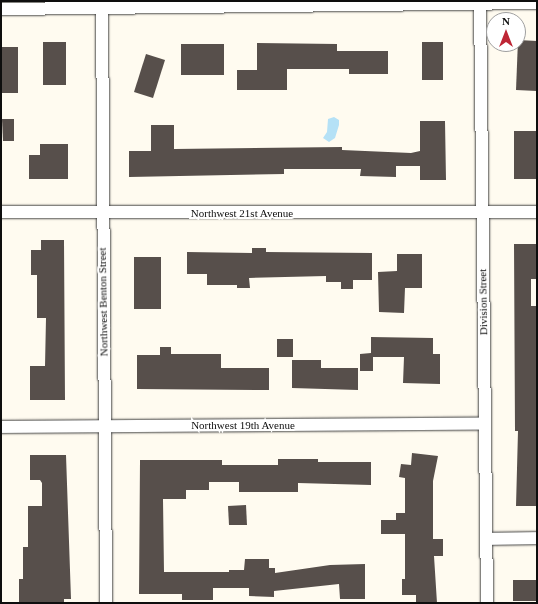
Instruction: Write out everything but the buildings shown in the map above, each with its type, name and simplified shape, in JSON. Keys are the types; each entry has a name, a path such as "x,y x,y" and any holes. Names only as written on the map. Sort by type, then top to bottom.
{"street":[{"name":"Division Street","path":"480,2 487,603"},
{"path":"1,8 102,4 537,3"},
{"name":"Northwest Benton Street","path":"102,4 102,212 106,603"},
{"name":"Northwest 21st Avenue","path":"1,212 482,214 537,212"},
{"name":"Northwest 19th Avenue","path":"1,427 485,424"},
{"path":"487,539 537,538"}],"water":[{"path":"334,117 339,120 339,125 335,138 329,142 323,138 327,132 328,119"}]}
